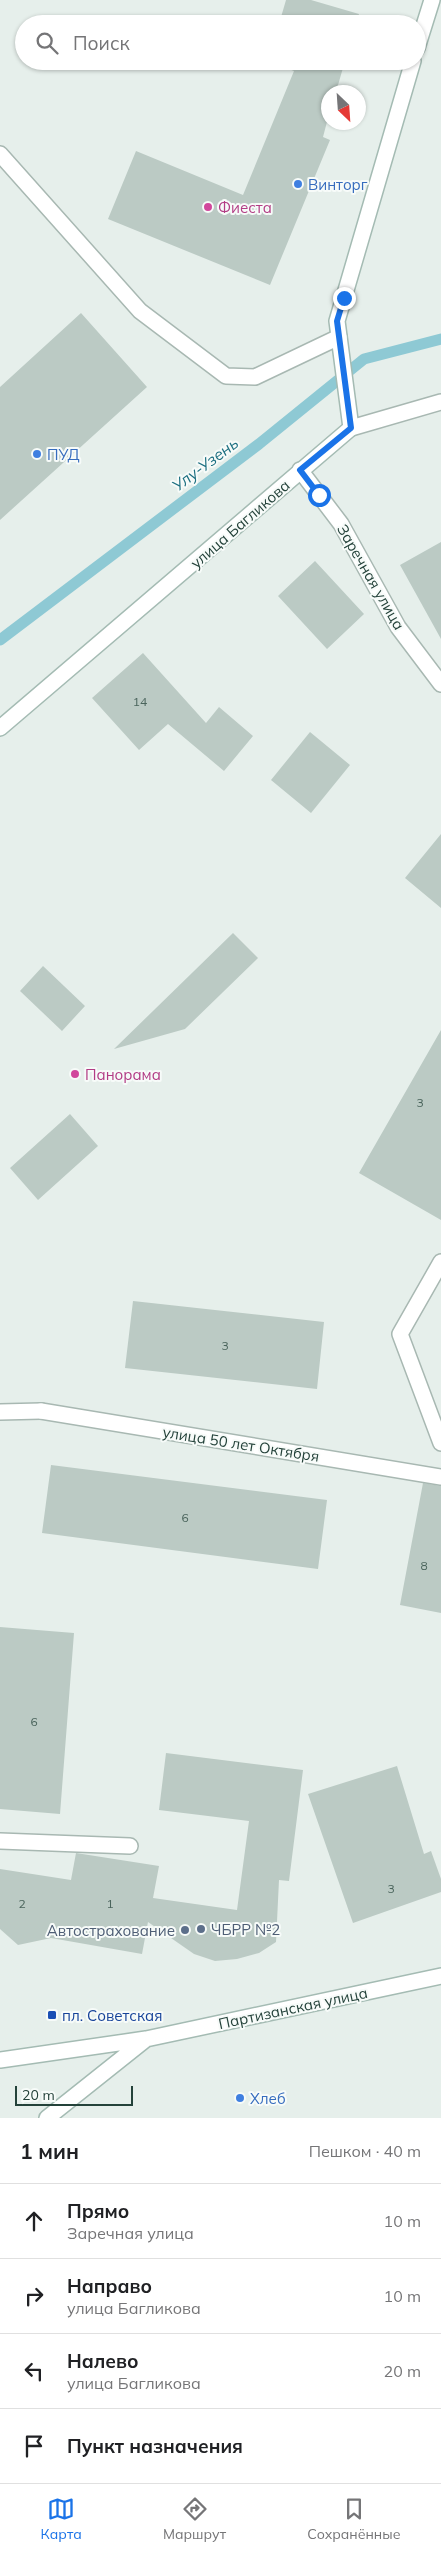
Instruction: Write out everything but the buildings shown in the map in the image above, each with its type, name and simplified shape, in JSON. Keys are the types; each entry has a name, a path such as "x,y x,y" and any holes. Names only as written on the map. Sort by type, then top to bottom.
{"main road":[{"path":"426,26 434,6"},
{"path":"410,70 337,321 351,428 441,402"},
{"path":"0,154 140,311 226,376 255,377 339,337"},
{"name":"улица Багликова","path":"0,728 234,530 300,470 351,428"},
{"name":"Заречная улица","path":"300,470 341,524 398,627 441,684"},
{"path":"441,1262 400,1334 441,1443"},
{"name":"улица 50 лет Октября","path":"0,1412 41,1411 441,1478"},
{"path":"0,1841 130,1846"},
{"name":"Партизанская улица","path":"0,2060 146,2039 441,1976"},
{"path":"46,2118 146,2039"}],"waterway":[{"name":"Улу-Узень","path":"0,640 259,444 364,359 441,339"}],"place":[{"name":"Винторг","path":"298,184"},
{"name":"Фиеста","path":"208,207"},
{"name":"ПУД","path":"37,454"},
{"name":"Панорама","path":"75,1074"},
{"name":"ЧБРР №2","path":"201,1929"},
{"name":"Автострахование","path":"185,1930"},
{"name":"пл. Советская","path":"52,2015"},
{"name":"Хлеб","path":"240,2098"}],"route":[{"path":"319,495 300,470 351,428 337,321 344,298"}]}
